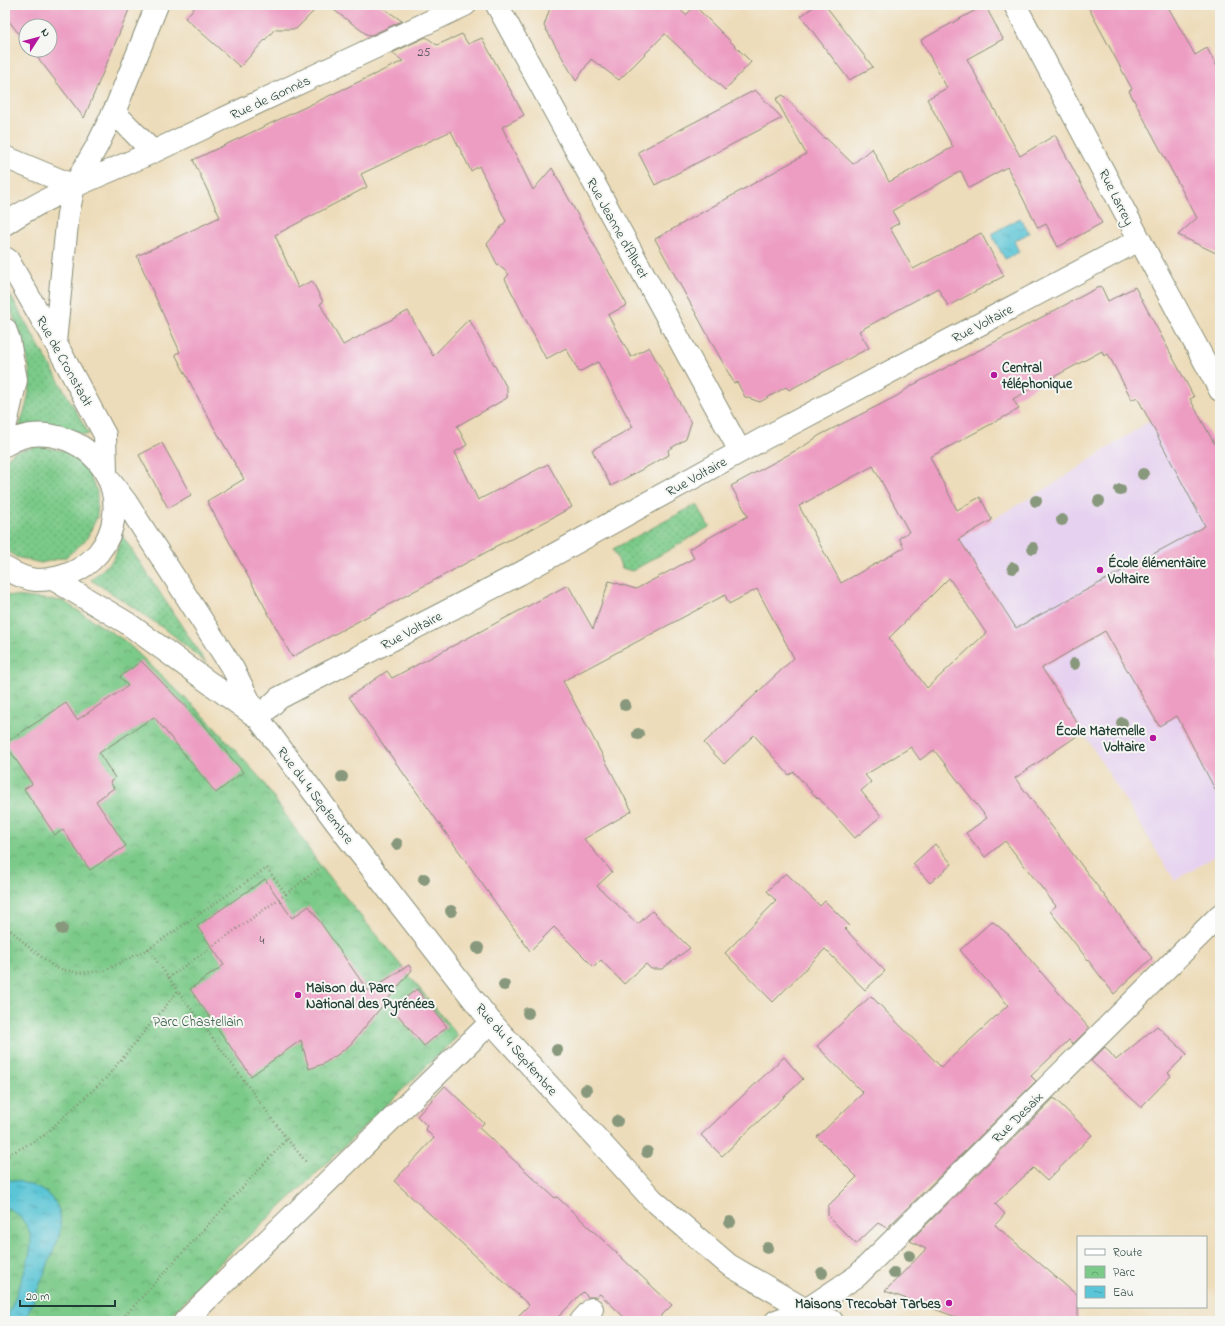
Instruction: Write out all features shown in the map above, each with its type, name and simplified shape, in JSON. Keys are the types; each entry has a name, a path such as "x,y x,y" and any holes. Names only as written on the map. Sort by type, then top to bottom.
{"street":[{"path":"55,342 68,221 74,186 97,146 114,112 157,5"},
{"name":"Rue de Gonnès","path":"5,224 20,214 74,186 153,152 465,5"},
{"name":"Rue Jeanne d'Albret","path":"497,5 740,451"},
{"name":"Rue Larrey","path":"1015,5 1220,390"},
{"path":"114,112 153,152"},
{"path":"5,158 74,186"},
{"name":"Rue Voltaire","path":"258,718 279,698 519,574 740,451 1139,240"},
{"name":"Rue de Cronstadt","path":"5,258 8,260 55,342 106,435 108,476"},
{"path":"5,329 9,340 16,380 5,428"},
{"name":"Rue du 4 Septembre","path":"5,445 22,437 46,434 70,440 90,452 126,502 233,669 258,718 348,838 492,1022 652,1199 729,1265 806,1310 832,1321"},
{"path":"10,574 36,580 53,579 74,573 92,561 105,544 113,524 115,502 108,476"},
{"name":"Rue du 4 Septembre","path":"53,579 127,623 258,718"},
{"name":"Rue Desaix","path":"776,1321 806,1310 857,1276 1220,915"},
{"path":"185,1321 492,1022"}],"path":[{"path":"168,978 286,894 321,867"},
{"path":"5,925 30,948 56,968 79,973 104,971 148,949 267,868 286,894"},
{"path":"120,1321 287,1139 148,949"},
{"path":"5,1157 43,1136 106,1078 178,991"}],"shaded area":[{"name":"École élémentaire Voltaire","path":"1190,399 1220,454 1220,853 1175,881 1083,732 959,539 1057,482 1149,421"}],"green space":[{"path":"9,293 89,434 85,435 70,430 19,428 29,392 30,379 27,358 21,336 5,295"},
{"path":"39,446 64,451 85,467 97,491 97,517 86,540 66,557 41,563 16,557 5,549 5,460 14,452"},
{"path":"697,504 709,527 632,571 622,568 613,549"},
{"path":"122,535 206,663 173,635 91,580 114,559"},
{"name":"Parc Chastellain","path":"5,595 63,601 125,641 205,717 261,779 321,867 458,1036 303,1186 224,1259 166,1321 5,1321"}],"water":[{"path":"1020,218 1029,233 1014,241 1019,252 1005,259 991,234"},
{"path":"5,1179 31,1185 46,1193 53,1199 60,1215 59,1237 25,1321 6,1321 25,1269 31,1240 26,1225 19,1216 5,1207"}],"building":[{"path":"5,5 131,5 84,118 38,58 58,58 58,18 18,18 18,33 5,16"},
{"path":"197,5 320,5 296,29 275,29 240,67 185,18"},
{"path":"327,5 379,5 402,21 369,36"},
{"path":"551,5 675,5 686,15 695,6 751,62 725,90 665,34 619,80 591,59 576,81 544,26"},
{"path":"816,5 825,5 873,67 849,80 801,16"},
{"path":"985,5 1003,39 967,59 1020,156 1055,135 1102,223 1058,247 1046,224 1038,228 1007,167 969,188 961,171 892,211 899,223 890,228 913,269 981,233 1004,276 948,306 938,288 859,331 869,348 789,390 786,387 760,402 745,397 737,382 734,383 655,239 806,154 776,99 783,95 825,139 826,138 853,164 872,148 889,182 953,147 927,99 947,88 921,40"},
{"path":"1087,5 1167,5 1195,55 1207,48 1220,72 1220,259 1216,253 1178,235 1197,218 1129,91 1132,89"},
{"path":"462,34 468,44 482,38 524,115 502,127 533,190 552,168 627,305 608,315 631,357 649,347 691,423 686,439 668,450 669,455 611,486 592,450 633,427 598,362 579,372 566,348 546,359 505,279 509,274 497,264 487,244 506,221 479,166 471,171 451,131 361,174 367,187 275,235 298,288 312,281 323,302 320,304 343,345 408,311 433,356 469,319 507,388 507,398 457,426 467,445 455,452 478,500 548,464 572,507 528,531 494,547 292,657 207,501 244,479 212,424 175,354 180,352 137,256 220,217 193,160 403,61 392,53 426,37 437,45"},
{"path":"755,90 782,118 655,185 638,152"},
{"path":"1101,286 1108,301 1135,287 1194,397 1190,399 1220,454 1220,799 1177,716 1159,726 1105,631 1042,668 1083,732 1015,778 1152,958 1114,994 1050,911 1056,906 1005,841 985,857 966,833 987,818 934,750 920,760 911,747 865,775 871,782 861,791 881,816 855,838 794,772 789,775 754,735 724,764 704,743 794,658 757,589 729,604 725,595 563,681 632,811 584,839 612,872 597,886 638,924 652,911 690,948 662,969 651,969 646,964 624,984 601,960 594,967 554,927 530,951 349,697 387,671 392,678 568,585 593,629 609,581 636,589 694,558 689,549 748,516 731,486 804,446 820,435 897,396 911,386","holes":["1102,351 1104,356 1108,354 1132,400 1137,397 1205,526 1016,628 959,539 992,520 980,497 957,510 930,457 1019,409 1013,399","873,466 909,532 899,538 904,548 841,583 799,506","949,578 986,633 927,688 889,638"]},
{"path":"162,443 191,495 168,508 139,455"},
{"path":"141,661 206,727 243,772 216,793 154,717 99,753 115,778 110,782 114,788 96,801 126,846 90,870 63,830 55,835 24,789 32,784 5,743 66,703 77,720 128,686 120,677"},
{"path":"935,844 952,864 930,883 913,864"},
{"path":"786,873 820,906 825,901 849,925 845,929 885,971 865,990 825,949 773,1002 725,953 776,901 767,891"},
{"path":"265,879 292,918 309,906 368,991 409,965 412,970 350,1045 337,1055 323,1064 309,1069 301,1040 251,1076 190,989 224,965 197,926"},
{"path":"992,921 1009,935 1089,1028 1073,1044 1069,1040 1031,1076 1036,1081 887,1228 878,1223 856,1244 828,1216 828,1206 857,1177 817,1137 863,1093 817,1046 871,996 941,1067 1008,1005 960,950"},
{"path":"417,989 447,1027 424,1046 392,1008"},
{"path":"1157,1026 1187,1054 1168,1073 1171,1076 1141,1107 1091,1061 1105,1047 1116,1060"},
{"path":"784,1057 803,1079 722,1156 701,1135"},
{"path":"445,1086 484,1123 479,1128 555,1198 557,1197 672,1305 656,1321 628,1321 600,1294 596,1297 588,1297 583,1292 554,1321 513,1321 529,1305 394,1181 434,1138 425,1129 427,1126 417,1116"},
{"path":"1054,1098 1092,1135 1047,1181 1033,1168 995,1204 1005,1214 995,1225 1077,1295 1078,1321 967,1321 885,1291 926,1249 910,1241"}],"place":[{"name":"Central téléphonique","path":"994,375"},
{"name":"École élémentaire Voltaire","path":"1100,570"},
{"name":"École Maternelle Voltaire","path":"1153,738"},
{"name":"Maison du Parc National des Pyrénées","path":"298,995"},
{"name":"Maisons Trecobat Tarbes","path":"949,1303"}]}
